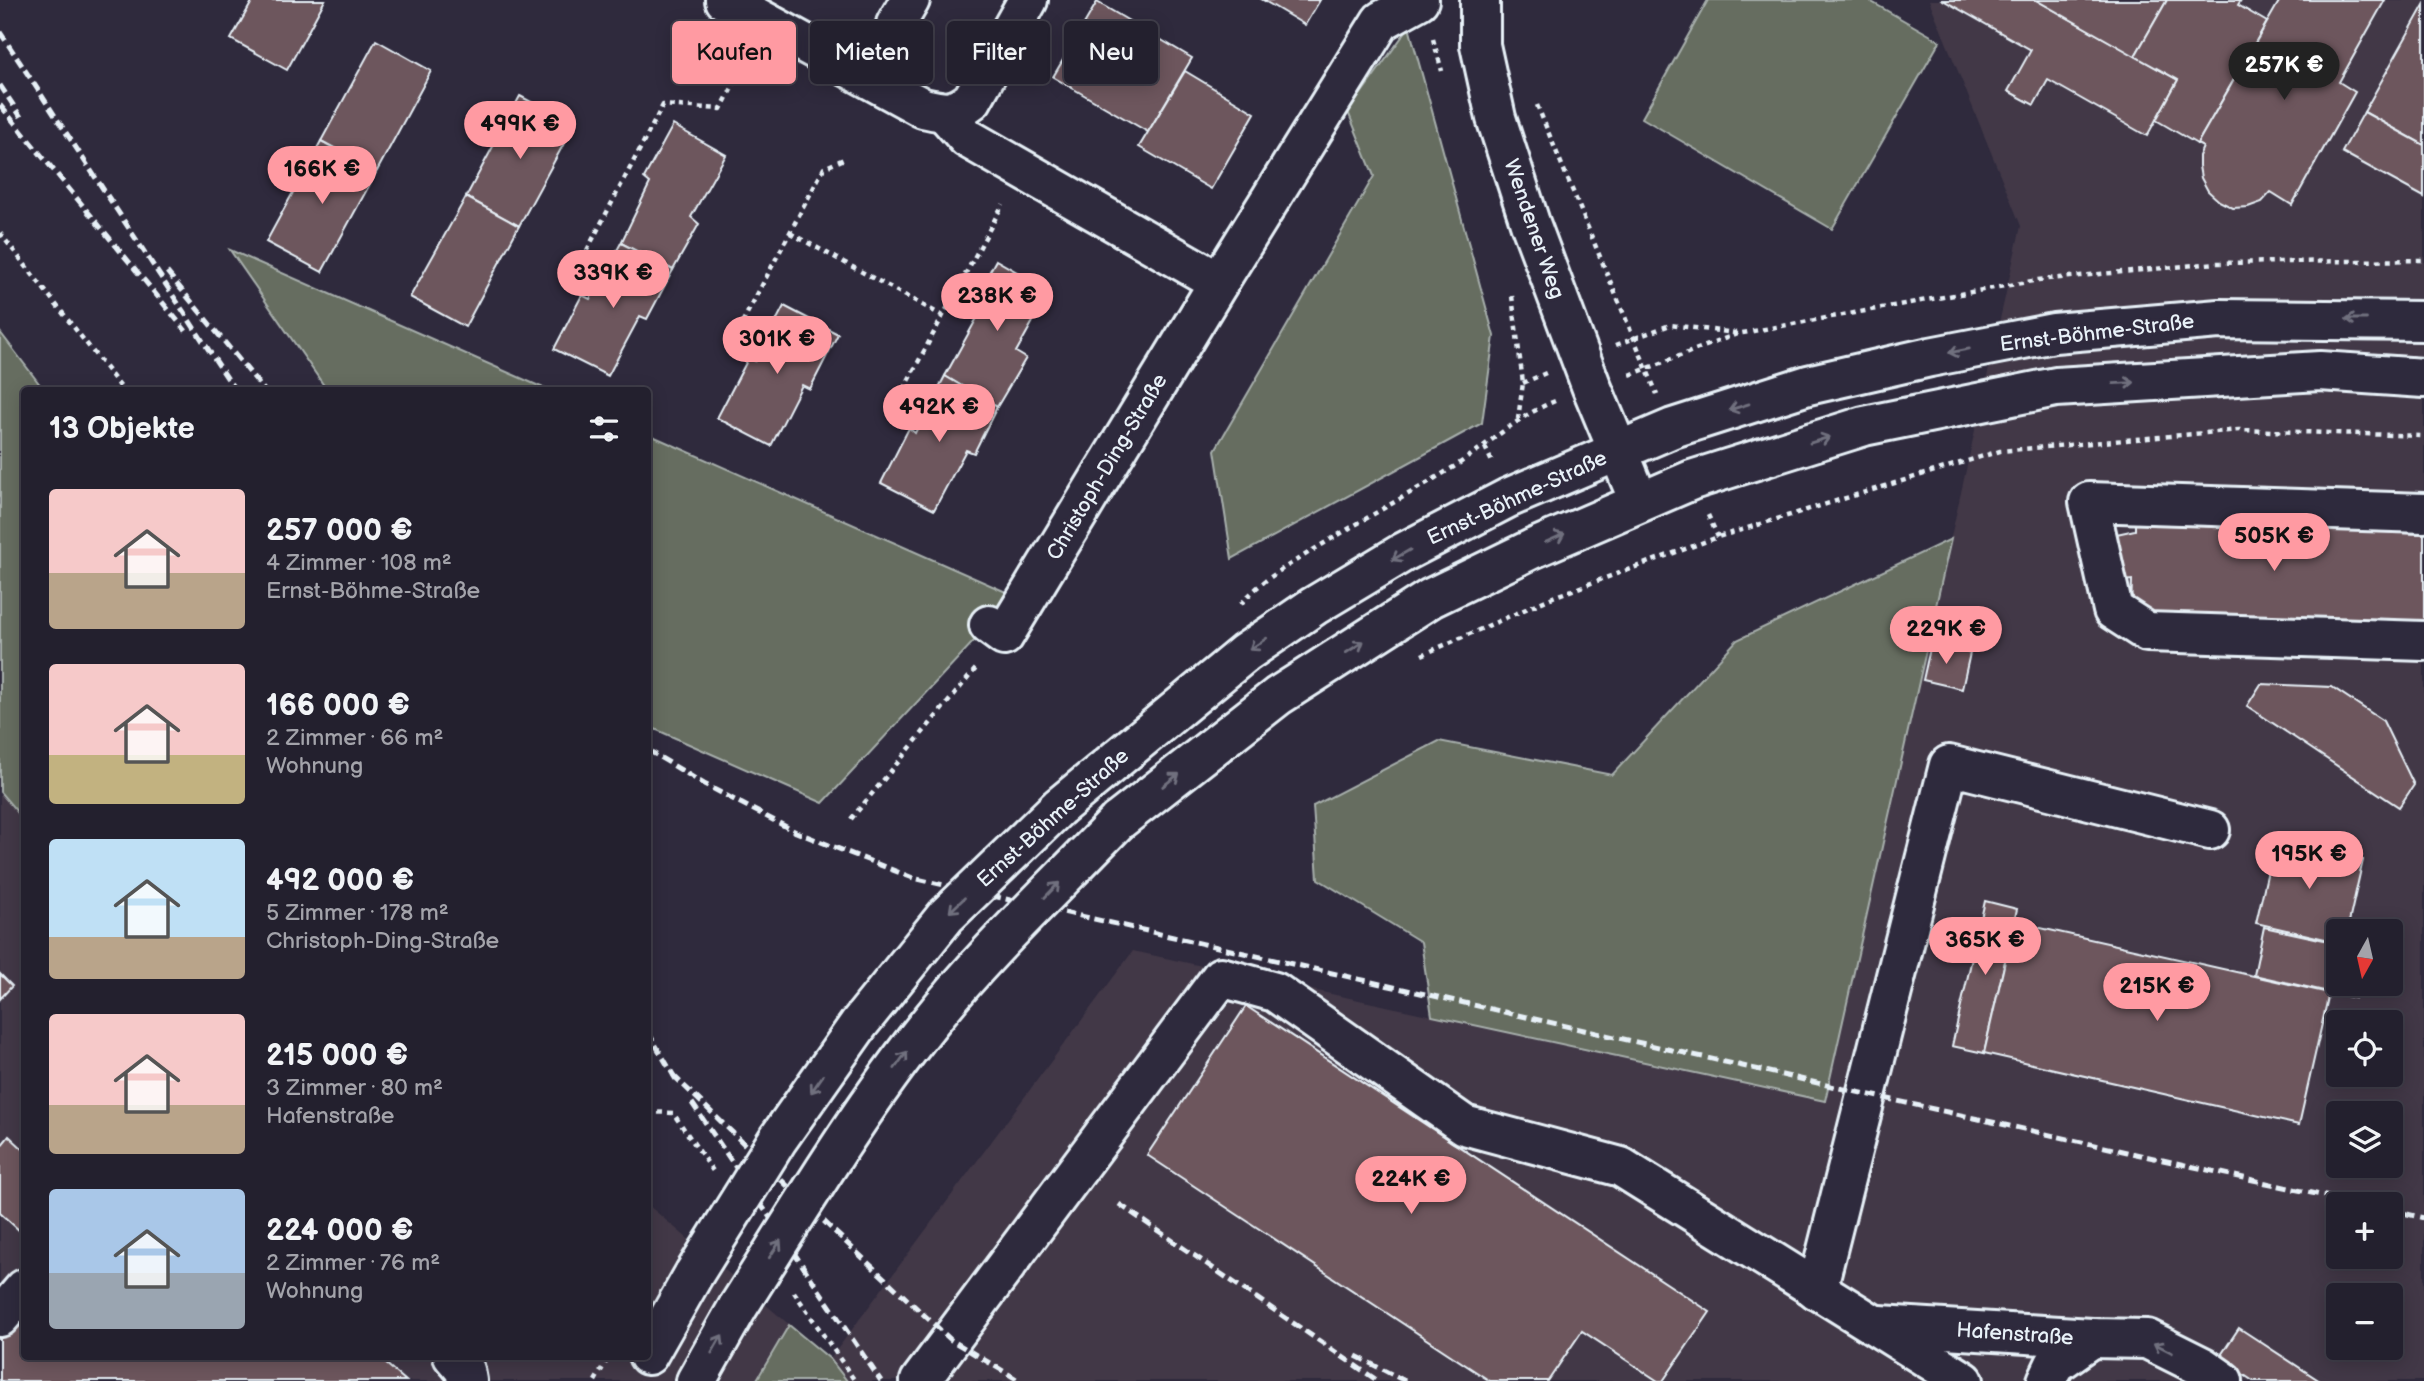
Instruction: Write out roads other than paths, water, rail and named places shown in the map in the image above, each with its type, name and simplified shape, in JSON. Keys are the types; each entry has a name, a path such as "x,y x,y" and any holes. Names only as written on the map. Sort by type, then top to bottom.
{"street":[{"path":"725,0 923,108 945,113 960,110 972,100 1028,0"},
{"name":"Christoph-Ding-Straße","path":"996,630 1219,282 1381,22 1419,0"},
{"name":"Wendener Weg","path":"1480,0 1480,46 1496,118 1530,223 1617,450"},
{"path":"945,113 967,138 1219,282"},
{"name":"Ernst-Böhme-Straße","path":"651,1349 778,1139 859,1024 946,916 1059,807 1245,653 1314,606 1404,552 1508,498 1672,428 1808,385 1930,357 2054,333 2219,319 2424,321"},
{"path":"695,1381 738,1307 863,1113 929,1023 988,956 1117,822 1278,696 1431,598 1639,501 1692,480 1864,426 2056,387 2320,371 2424,377"},
{"name":"Ernst-Böhme-Straße","path":"1617,450 1639,501"},
{"path":"2424,513 2089,502 2113,610 2147,632 2424,641"},
{"path":"1802,1281 1949,765 2210,830"},
{"name":"Hafenstraße","path":"920,1381 1221,978 1275,992 1464,1125 1621,1167 1964,1381"},
{"path":"0,1317 21,1292"},
{"name":"Hafenstraße","path":"1875,1325 2092,1338"},
{"path":"2092,1338 2147,1339 2203,1367 2223,1381"},
{"name":"Hafenstraße","path":"2047,1381 2055,1364 2092,1338"},
{"path":"456,1360 465,1370 467,1381"},
{"name":"Ernst-Böhme-Straße","path":"633,1381 645,1360"}],"railway":[{"path":"0,32 233,387"},
{"path":"0,85 21,117"},
{"path":"0,105 186,331"},
{"path":"167,272 262,387"},
{"path":"651,752 704,784 796,832 913,878 2326,1196"},
{"path":"651,1037 678,1083"},
{"path":"673,1075 951,1340 1020,1381"},
{"path":"692,1103 881,1381"},
{"path":"1119,1204 1378,1381"},
{"path":"2403,1213 2424,1218"},
{"path":"1356,1356 1405,1381"}]}
